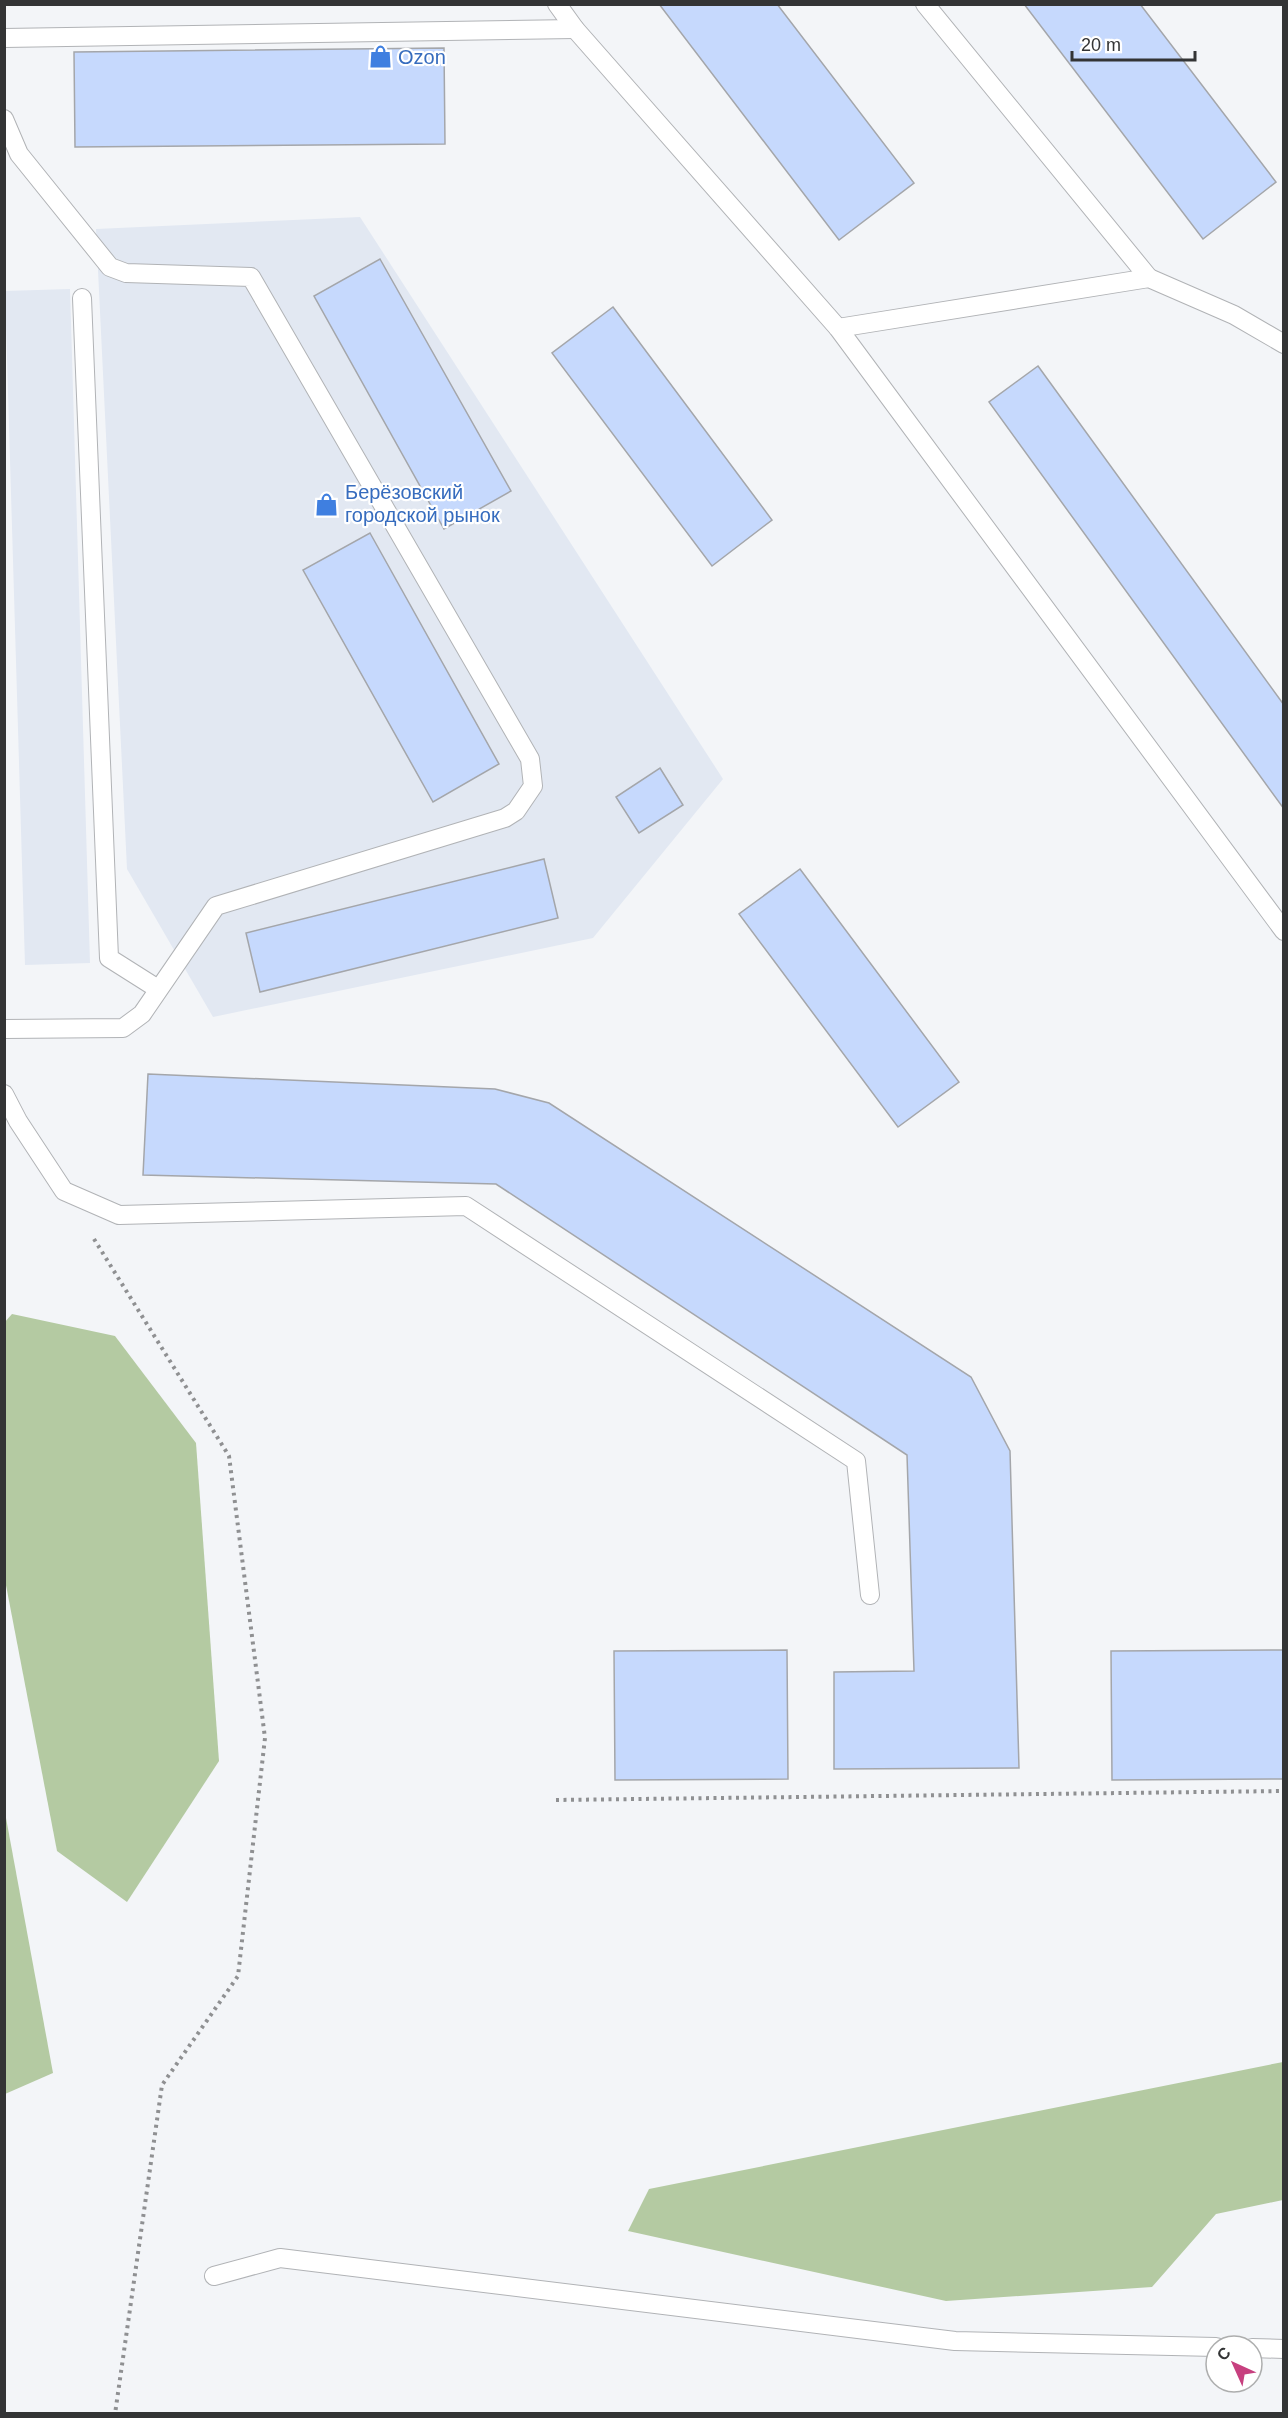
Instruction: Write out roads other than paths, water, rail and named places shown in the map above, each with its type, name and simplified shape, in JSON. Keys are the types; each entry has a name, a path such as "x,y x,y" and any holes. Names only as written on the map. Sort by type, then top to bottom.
{"lane":[{"path":"557,4 575,29 838,328 1284,931"},
{"path":"926,4 1149,278 1234,315 1284,344"},
{"path":"4,38 575,29"},
{"path":"4,119 19,154 110,267 126,273 251,277 530,759 533,786 516,811 505,818 216,906 142,1014 123,1029 4,1029"},
{"path":"838,328 1149,278"},
{"path":"82,298 109,958 158,989"},
{"path":"4,1094 18,1121 64,1191 119,1215 466,1206 856,1461 870,1595"},
{"path":"214,2276 280,2258 955,2341 1204,2347"},
{"path":"1264,2348 1284,2349"}],"place":[{"name":"Ozon","path":"380,57"},
{"name":"Берёзовский городской рынок","path":"327,504"}]}
